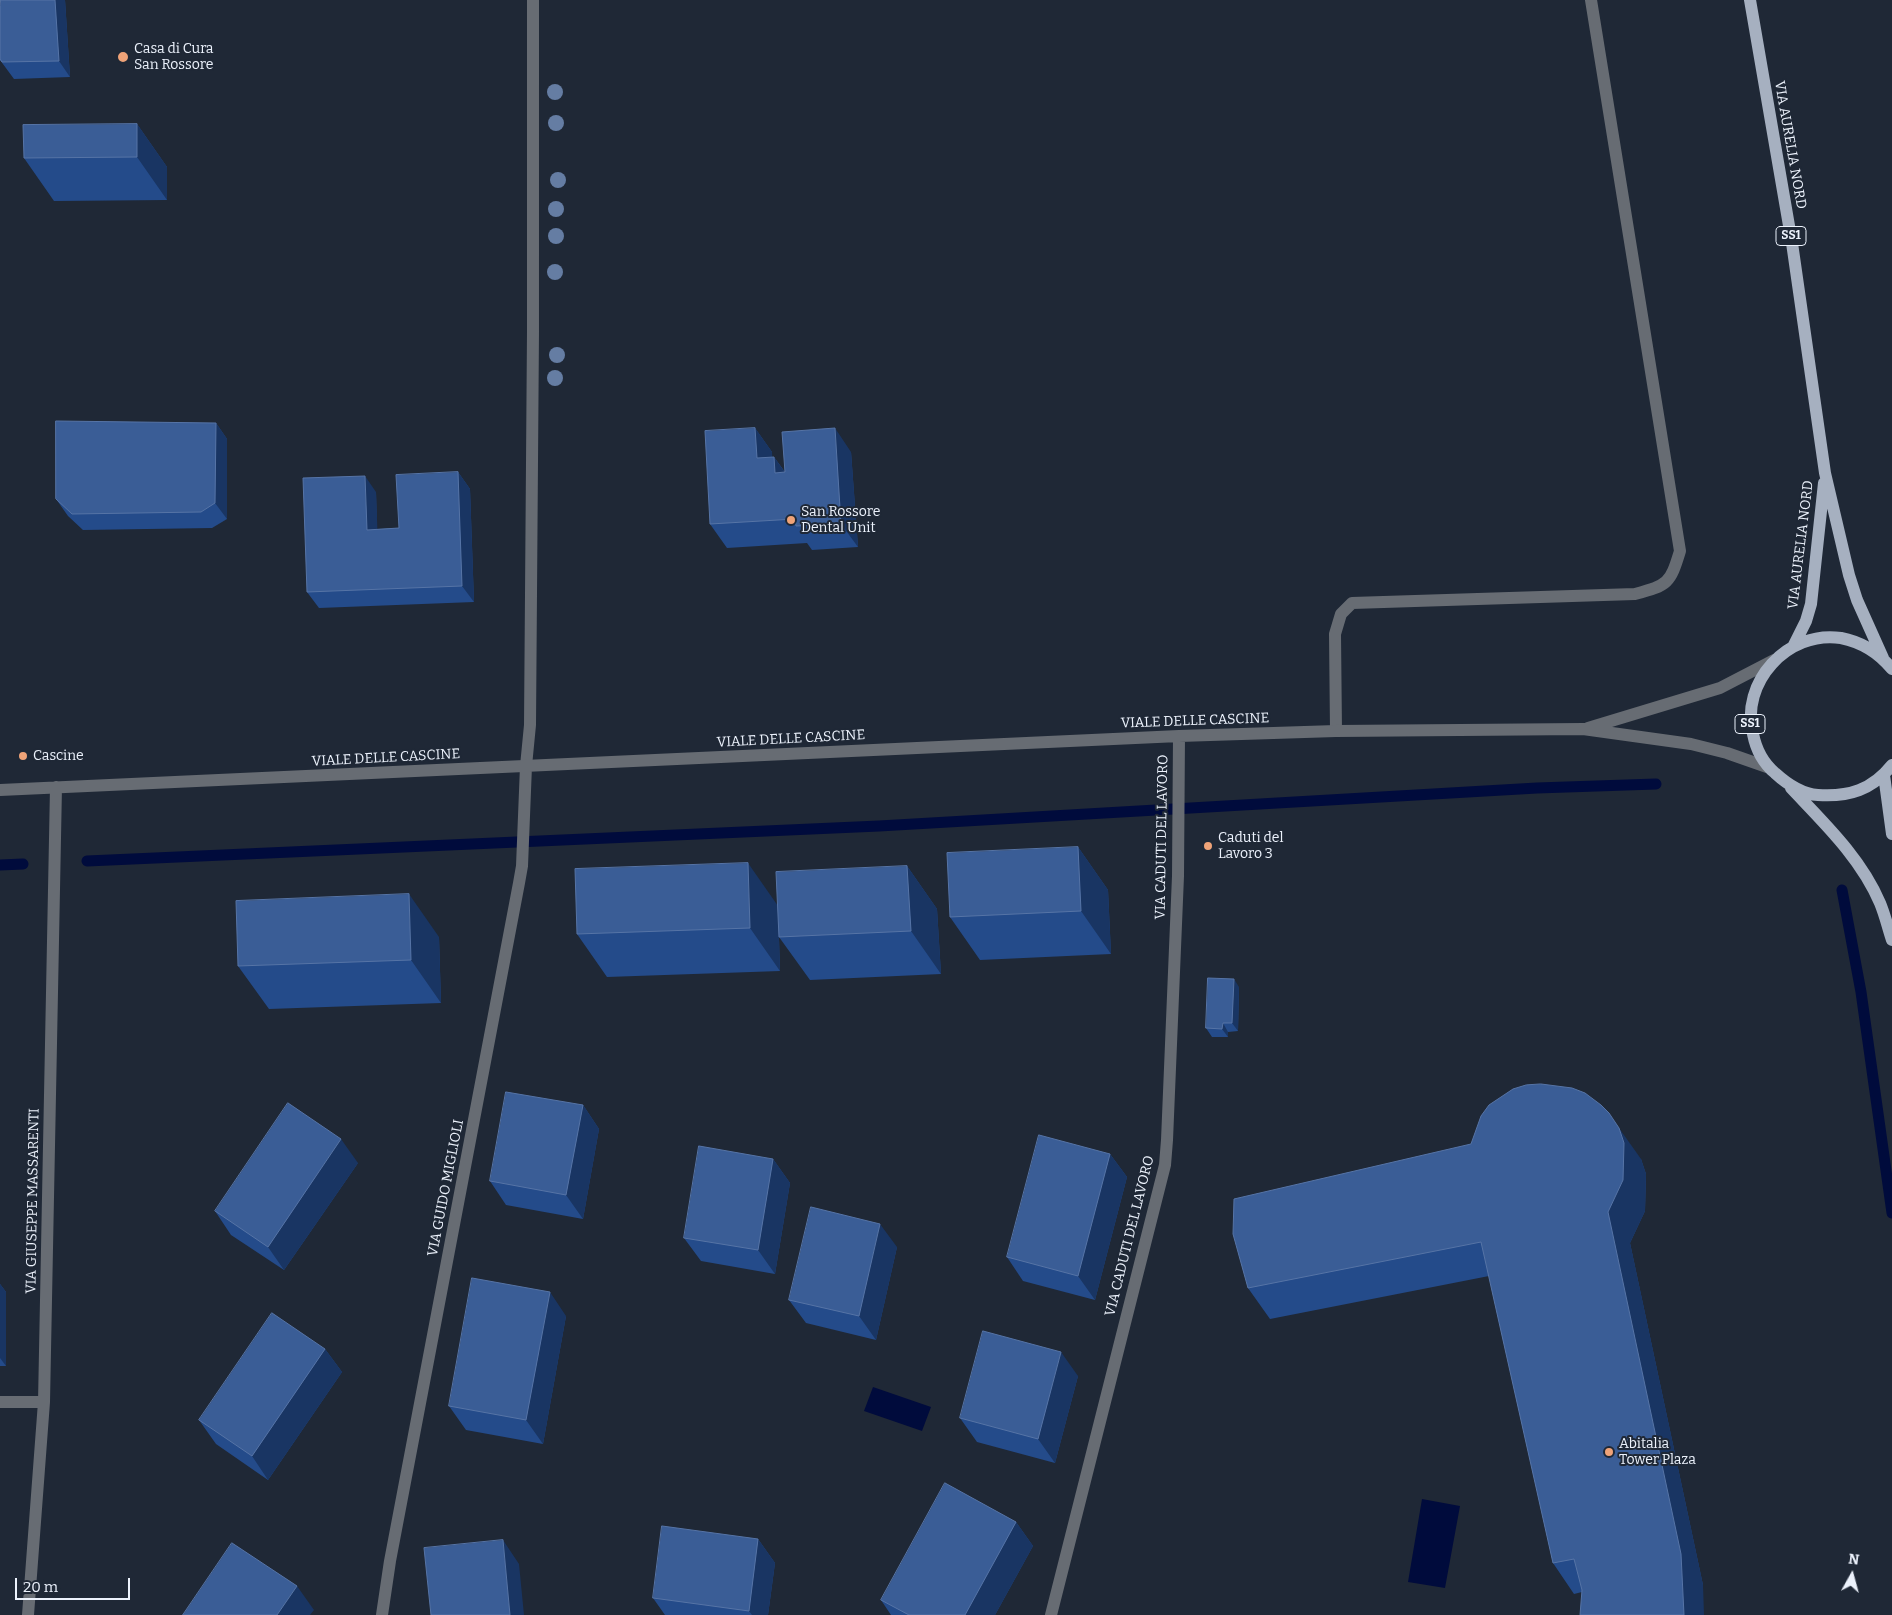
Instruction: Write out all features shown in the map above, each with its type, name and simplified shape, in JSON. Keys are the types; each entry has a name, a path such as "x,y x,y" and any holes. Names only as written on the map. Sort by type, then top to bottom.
{"main road":[{"name":"VIA AURELIA NORD","path":"1750,0 1792,243 1826,473 1849,575 1867,625 1883,658"},
{"name":"VIA AURELIA NORD","path":"1793,647 1806,621 1811,604 1826,473"},
{"name":"SS1","path":"1892,669 1883,658 1863,646 1840,638 1816,639 1793,647 1774,660 1760,679 1752,700 1750,724 1756,747 1767,767 1787,784 1856,861 1880,904 1892,940"},
{"name":"SS1","path":"1787,784 1811,794 1837,796 1862,790 1888,770"},
{"name":"SS1","path":"1888,770 1892,834"}],"street":[{"name":"VIA GUIDO MIGLIOLI","path":"382,1615 390,1560 522,866 526,766 530,726 533,0"},
{"path":"1336,731 1335,634 1341,614 1352,604 1635,594 1661,586 1669,580 1676,566 1680,552 1591,0"},
{"name":"VIALE DELLE CASCINE","path":"1583,730 1720,688 1774,660"},
{"name":"VIALE DELLE CASCINE","path":"0,790 1179,736 1336,731 1583,730 1691,744 1727,753 1767,767"},
{"name":"VIA CADUTI DEL LAVORO","path":"1052,1615 1165,1165 1178,876 1179,736"},
{"name":"VIA GIUSEPPE MASSARENTI","path":"28,1615 44,1402 56,788"},
{"path":"0,1402 44,1402"}],"shaded area":[{"path":"873,1387 931,1407 922,1431 864,1411"},
{"path":"1422,1499 1460,1506 1445,1588 1408,1582"}],"building":[{"path":"1,0 55,0 59,61 2,62 0,59"},
{"path":"137,124 137,157 24,158 23,125"},
{"path":"56,421 216,423 215,503 201,512 72,514 56,499"},
{"name":"San Rossore Dental Unit","path":"755,428 757,458 774,457 775,473 785,472 782,432 835,428 841,524 796,526 795,519 710,524 705,431"},
{"path":"458,472 462,586 307,592 303,478 365,476 367,530 399,528 396,475"},
{"path":"1078,847 1081,911 950,917 947,853"},
{"path":"748,863 750,928 577,934 575,869"},
{"path":"907,866 911,931 779,937 776,872"},
{"path":"409,894 411,960 238,966 236,901"},
{"path":"1208,978 1234,979 1232,1023 1223,1023 1222,1029 1206,1028"},
{"name":"Abitalia Tower Plaza","path":"1541,1084 1572,1088 1585,1093 1609,1113 1619,1128 1624,1143 1623,1180 1608,1212 1681,1554 1684,1615 1580,1615 1582,1590 1574,1559 1553,1563 1481,1242 1248,1288 1233,1234 1234,1199 1471,1144 1481,1116 1489,1105 1513,1089 1526,1085"},
{"path":"506,1092 583,1105 566,1195 490,1181"},
{"path":"288,1103 341,1139 268,1247 215,1211"},
{"path":"1039,1135 1110,1154 1078,1276 1007,1257"},
{"path":"699,1146 773,1159 758,1250 684,1238"},
{"path":"811,1207 880,1224 859,1316 789,1300"},
{"path":"472,1278 550,1292 526,1420 449,1406"},
{"path":"272,1313 325,1349 252,1456 199,1420"},
{"path":"983,1331 1061,1352 1038,1439 960,1418"},
{"path":"945,1483 1016,1522 965,1615 909,1615 881,1600"},
{"path":"662,1526 758,1539 749,1611 653,1598"},
{"path":"503,1540 510,1615 431,1615 424,1548"},
{"path":"232,1543 297,1586 277,1615 183,1615"}],"waterway":[{"path":"87,861 879,826 1537,788 1656,784"},
{"path":"0,865 23,864"},
{"path":"1842,890 1861,992 1892,1213"}],"place":[{"name":"Casa di Cura San Rossore","path":"123,57"},
{"name":"San Rossore Dental Unit","path":"791,520"},
{"name":"Cascine","path":"23,756"},
{"name":"Caduti del Lavoro 3","path":"1208,846"},
{"name":"Abitalia Tower Plaza","path":"1609,1452"}]}
